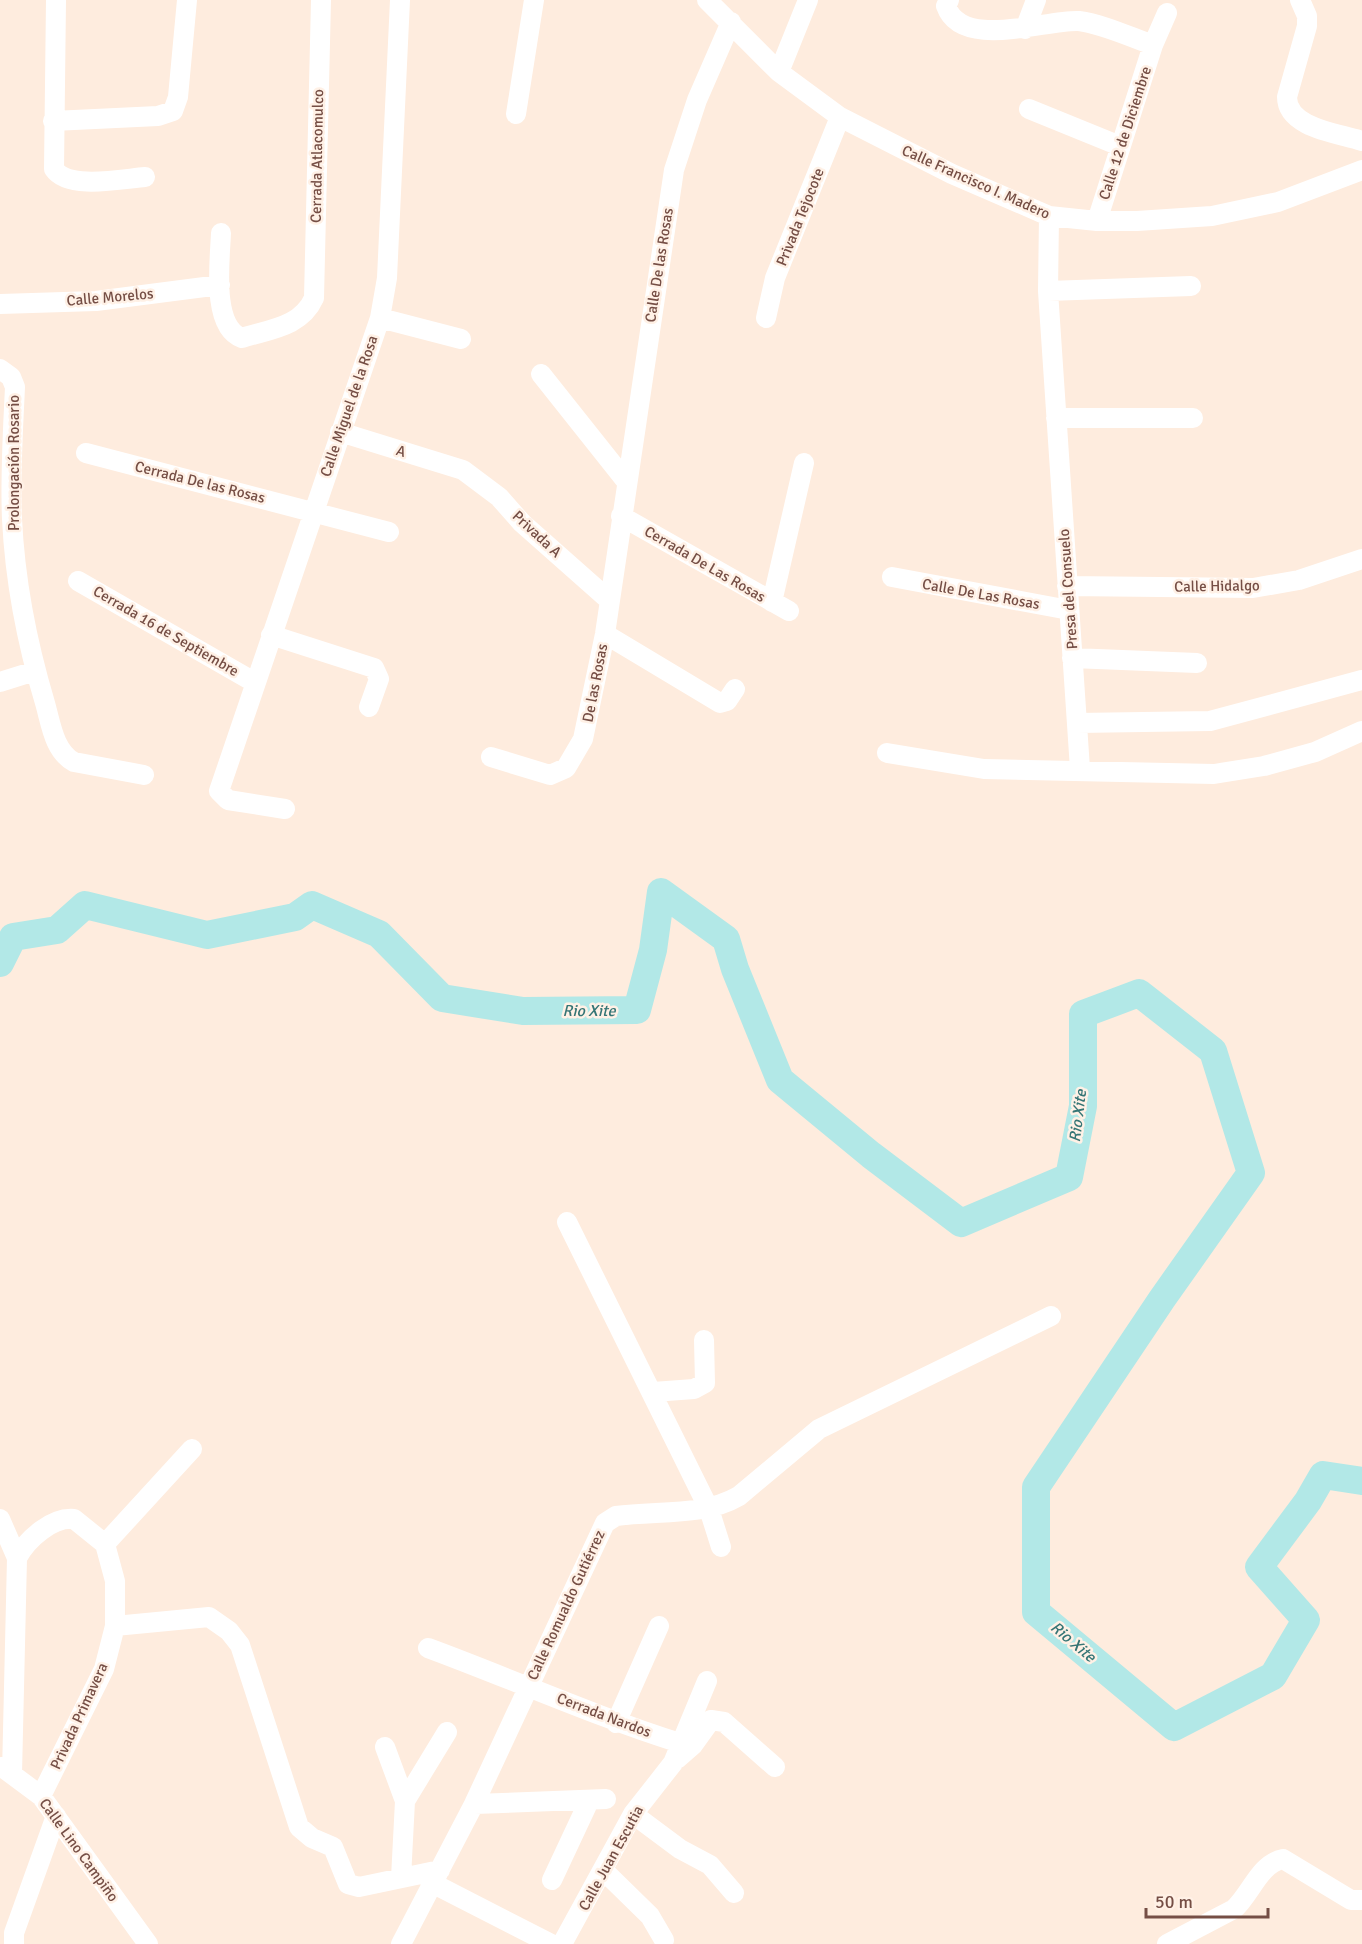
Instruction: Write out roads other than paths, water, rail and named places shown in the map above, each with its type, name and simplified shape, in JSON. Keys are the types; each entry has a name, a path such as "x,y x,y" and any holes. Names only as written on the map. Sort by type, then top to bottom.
{"street":[{"path":"56,0 53,160 57,175 73,182 145,177"},
{"path":"53,121 158,116 172,111 178,97 187,0"},
{"name":"Cerrada Atlacomulco","path":"220,285 226,327 233,335 242,338 296,321 308,311 314,298 321,0"},
{"name":"Calle Miguel de la Rosa","path":"285,810 238,803 222,796 219,791 220,782 380,318 387,278 400,0"},
{"path":"516,114 534,0"},
{"name":"Calle Francisco I. Madero","path":"707,0 778,72 840,117 952,174 1049,216 1097,221 1212,216 1249,209 1328,185 1362,170"},
{"path":"778,72 808,0"},
{"path":"949,0 946,6 950,15 958,22 987,30 1026,29 1078,21 1153,45"},
{"path":"1026,29 1036,0"},
{"path":"1300,0 1307,16 1307,26 1287,97 1287,107 1298,120 1362,141"},
{"name":"Calle 12 de Diciembre","path":"1097,221 1153,45 1167,12"},
{"name":"Calle De las Rosas","path":"621,516 674,170 697,100 731,22"},
{"path":"1029,109 1120,146"},
{"name":"Privada Tejocote","path":"765,318 776,278 840,117"},
{"name":"Presa del Consuelo","path":"1049,216 1048,291 1080,769"},
{"path":"220,285 221,233"},
{"name":"Calle Morelos","path":"0,304 96,301 220,285"},
{"path":"1048,291 1191,285"},
{"path":"380,318 461,339"},
{"name":"Prolongación Rosario","path":"2,370 15,387 12,520 21,601 35,671 53,732 66,757 74,762 144,775"},
{"path":"541,374 626,482"},
{"path":"1056,418 1193,418"},
{"name":"A","path":"340,432 463,470"},
{"name":"Cerrada De las Rosas","path":"86,453 389,532"},
{"path":"772,602 804,463"},
{"name":"Privada A","path":"463,470 499,497 522,523 609,600"},
{"name":"Cerrada De Las Rosas","path":"621,516 789,611"},
{"name":"De las Rosas","path":"491,757 550,775 566,768 583,739 604,634 621,516"},
{"name":"Calle Hidalgo","path":"1067,586 1252,588 1299,580 1362,559"},
{"name":"Calle De Las Rosas","path":"892,578 1069,610"},
{"name":"Cerrada 16 de Septiembre","path":"78,580 254,682"},
{"path":"604,634 720,703 727,702 735,689"},
{"path":"271,636 374,668 379,679 369,707"},
{"path":"1072,658 1197,663"},
{"path":"0,682 35,671"},
{"path":"1077,723 1210,721 1362,680"},
{"path":"887,753 984,769 1080,769 1214,774 1264,766 1314,752 1362,731"},
{"path":"567,1222 709,1509 721,1547"},
{"name":"Calle Romualdo Gutiérrez","path":"401,1944 474,1804 604,1523 616,1516 628,1514 709,1509 724,1504 739,1496 797,1445 819,1429 1051,1316"},
{"path":"653,1392 694,1389 705,1383 704,1340"},
{"path":"16,1558 21,1549 46,1528 63,1518 74,1519 105,1544 192,1449"},
{"path":"0,1519 16,1558 6,1770"},
{"name":"Privada Primavera","path":"41,1796 104,1669 116,1626 115,1581 105,1544"},
{"path":"116,1626 209,1617 218,1620 230,1630 240,1645 299,1827 312,1838 333,1847 348,1884 352,1886 401,1878 436,1877 551,1944"},
{"path":"616,1723 659,1626"},
{"name":"Cerrada Nardos","path":"428,1648 528,1685 616,1723 680,1743"},
{"name":"Calle Juan Escutia","path":"562,1944 604,1871 633,1814 673,1763 707,1682"},
{"path":"673,1763 693,1745 708,1723 718,1720 724,1722 775,1767"},
{"path":"405,1801 447,1732"},
{"path":"385,1747 405,1801 401,1878"},
{"name":"Calle Lino Campiño","path":"6,1770 41,1796 148,1944"},
{"path":"474,1804 597,1800 552,1880"},
{"path":"633,1814 668,1842 710,1865 734,1893"},
{"path":"9,1934 56,1816"},
{"path":"1171,1943 1234,1909 1267,1866 1277,1860 1283,1859 1351,1900 1362,1900"},
{"path":"604,1871 650,1916 664,1940"}],"waterway":[{"name":"Rio Xite","path":"0,963 13,937 57,930 85,905 207,935 295,917 312,905 379,934 442,998 523,1011 637,1010 653,950 661,892 726,939 735,969 780,1080 871,1155 961,1223 1069,1177 1083,1106 1083,1014 1139,993 1213,1051 1251,1173 1162,1299 1036,1487 1036,1612 1174,1727 1273,1676 1306,1620 1259,1567 1308,1501 1323,1475 1362,1481"}]}
